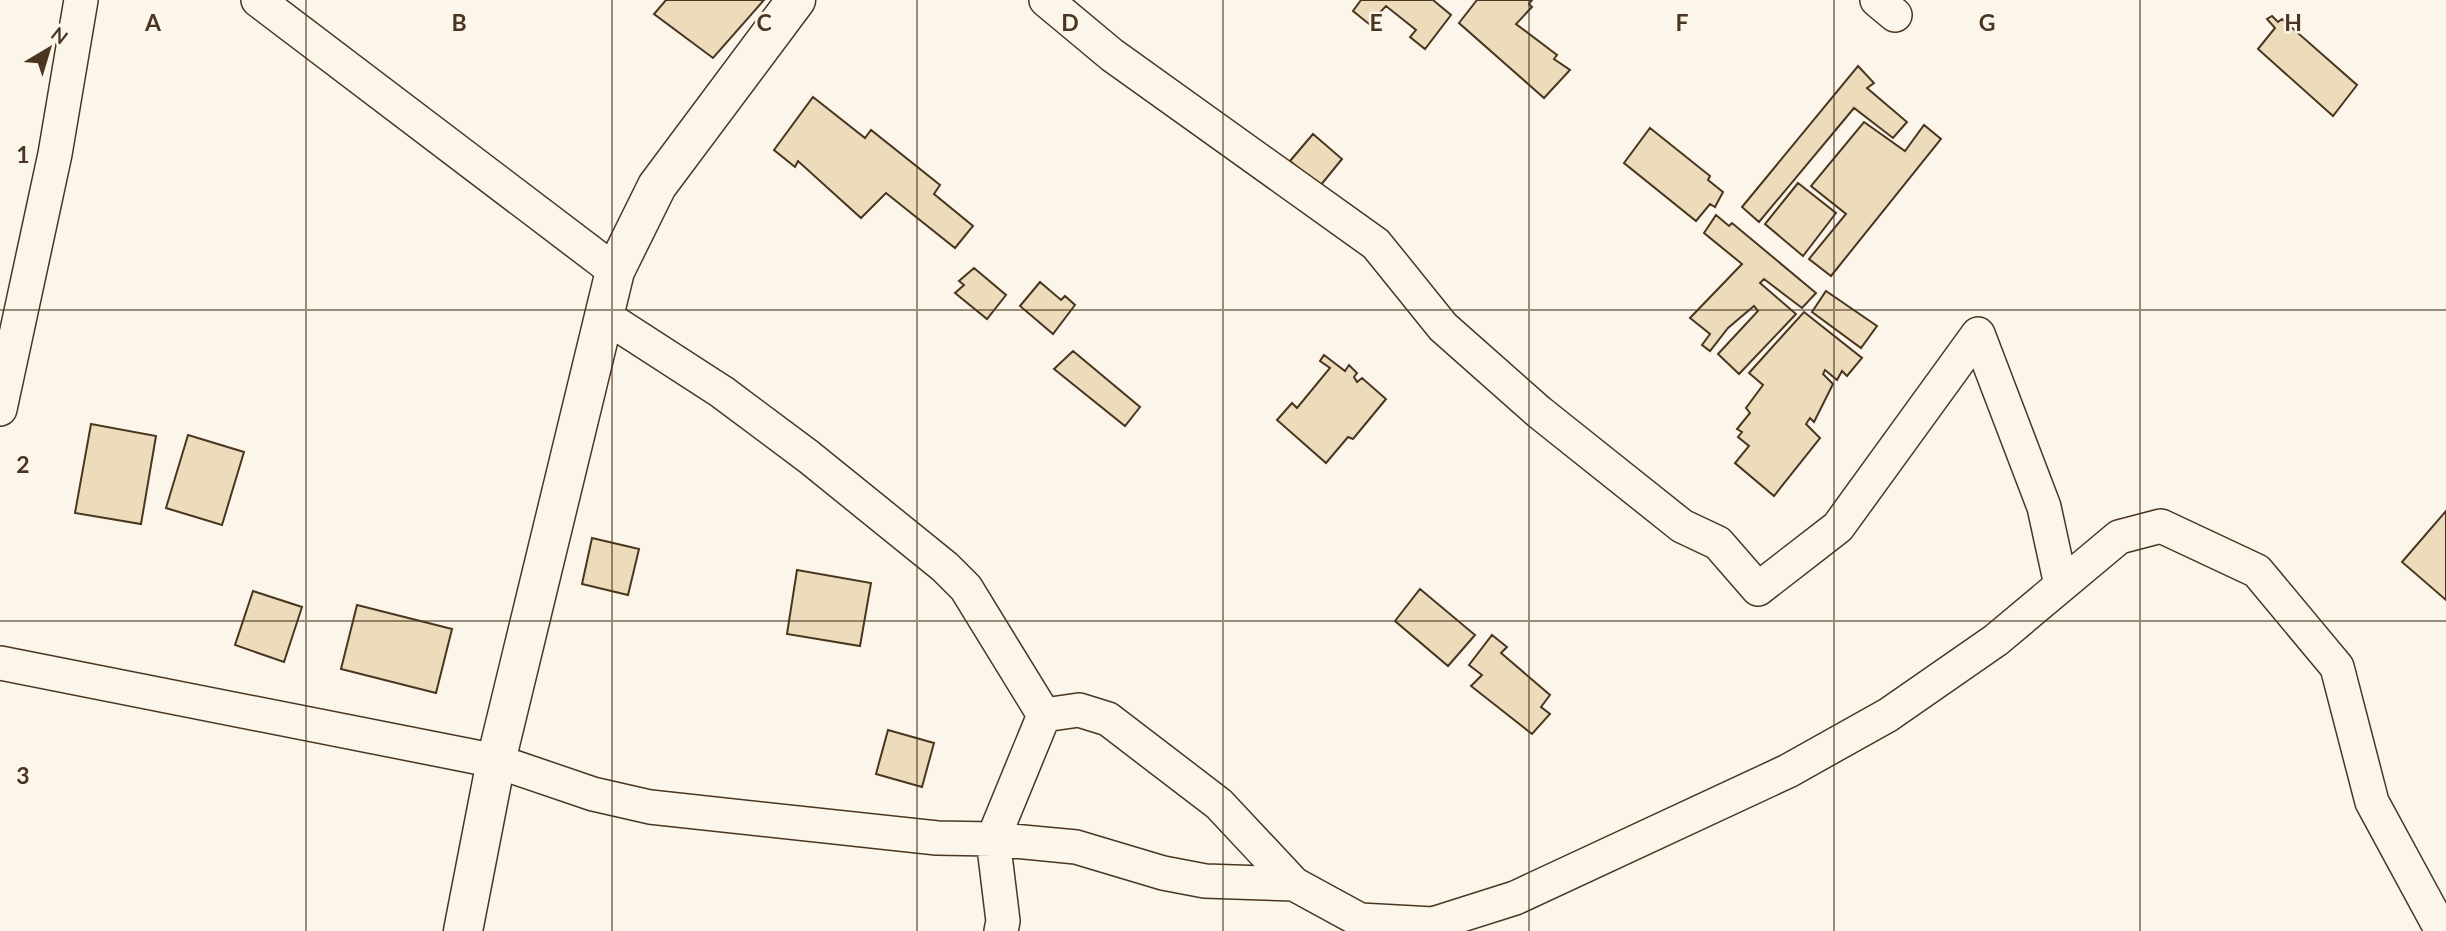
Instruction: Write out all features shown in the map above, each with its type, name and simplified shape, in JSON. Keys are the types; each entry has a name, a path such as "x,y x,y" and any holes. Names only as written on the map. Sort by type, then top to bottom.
{"street":[{"path":"0,409 55,154 81,0"},
{"path":"258,0 615,271"},
{"path":"463,931 496,761 615,271 657,186 796,0"},
{"path":"1046,0 1112,55 1377,244 1443,327 1539,412 1682,527 1718,543 1758,589 1838,527 1978,334 2044,507 2061,585"},
{"path":"604,315 722,392 809,457 945,567 972,597 1044,716"},
{"path":"1044,716 1079,710 1108,719 1219,804 1294,884 1361,926 1433,924 1515,898 1788,771 1888,715 1996,640 2119,537 2161,526 2257,571 2337,667 2371,802 2442,931"},
{"path":"0,663 496,761 593,794 650,807 937,838 993,839 1076,847 1163,873 1205,881 1294,884"},
{"path":"1001,931 1003,921 993,839 1044,716"}],"building":[{"path":"666,0 764,0 713,58 654,14"},
{"path":"1361,0 1433,0 1451,15 1425,49 1410,37 1416,30 1386,6 1369,24 1353,11"},
{"path":"1477,0 1532,0 1529,4 1532,7 1516,24 1557,55 1554,59 1570,70 1544,98 1459,23"},
{"path":"2272,16 2278,22 2282,19 2357,85 2333,116 2258,49 2275,28 2267,19"},
{"path":"1858,66 1874,83 1867,88 1907,122 1893,138 1854,108 1759,222 1742,207"},
{"path":"813,97 865,138 871,130 940,185 934,194 973,226 955,248 886,193 861,218 798,161 795,167 774,150"},
{"path":"1864,122 1905,151 1924,125 1941,139 1831,276 1809,259 1846,214 1811,186"},
{"path":"1650,128 1710,176 1708,180 1723,192 1715,207 1710,204 1696,221 1624,163"},
{"path":"1313,134 1342,159 1320,186 1290,161"},
{"path":"1798,183 1836,213 1803,256 1765,224"},
{"path":"1716,215 1729,226 1732,223 1816,293 1802,308 1764,279 1760,283 1796,314 1739,374 1718,354 1758,311 1754,306 1728,328 1710,351 1702,345 1710,334 1690,318 1742,264 1704,233"},
{"path":"974,268 1006,295 987,319 955,293 964,285 959,281"},
{"path":"1040,282 1061,300 1065,296 1075,305 1053,334 1020,306"},
{"path":"1826,291 1877,326 1861,348 1812,312"},
{"path":"1804,312 1862,358 1847,376 1842,371 1837,380 1825,370 1823,374 1833,384 1814,422 1810,418 1806,424 1820,438 1774,496 1735,463 1749,446 1738,437 1742,432 1737,429 1750,413 1746,408 1763,385 1749,373"},
{"path":"1073,351 1140,407 1125,426 1054,369"},
{"path":"1324,355 1345,371 1349,365 1357,373 1354,377 1357,382 1362,378 1386,399 1353,439 1348,437 1326,463 1277,420 1292,403 1297,408 1330,368 1320,361"},
{"path":"91,424 156,436 141,524 75,513"},
{"path":"188,435 244,452 222,525 166,508"},
{"path":"2446,511 2446,600 2402,562"},
{"path":"592,538 639,549 628,595 582,584"},
{"path":"797,570 871,583 860,646 787,634"},
{"path":"1420,589 1475,635 1448,666 1395,621"},
{"path":"253,591 302,607 284,662 235,645"},
{"path":"357,605 452,629 436,693 341,669"},
{"path":"1492,635 1507,647 1501,653 1550,695 1541,707 1550,714 1532,734 1471,686 1482,675 1469,665"},
{"path":"888,730 934,743 922,787 876,774"}]}
